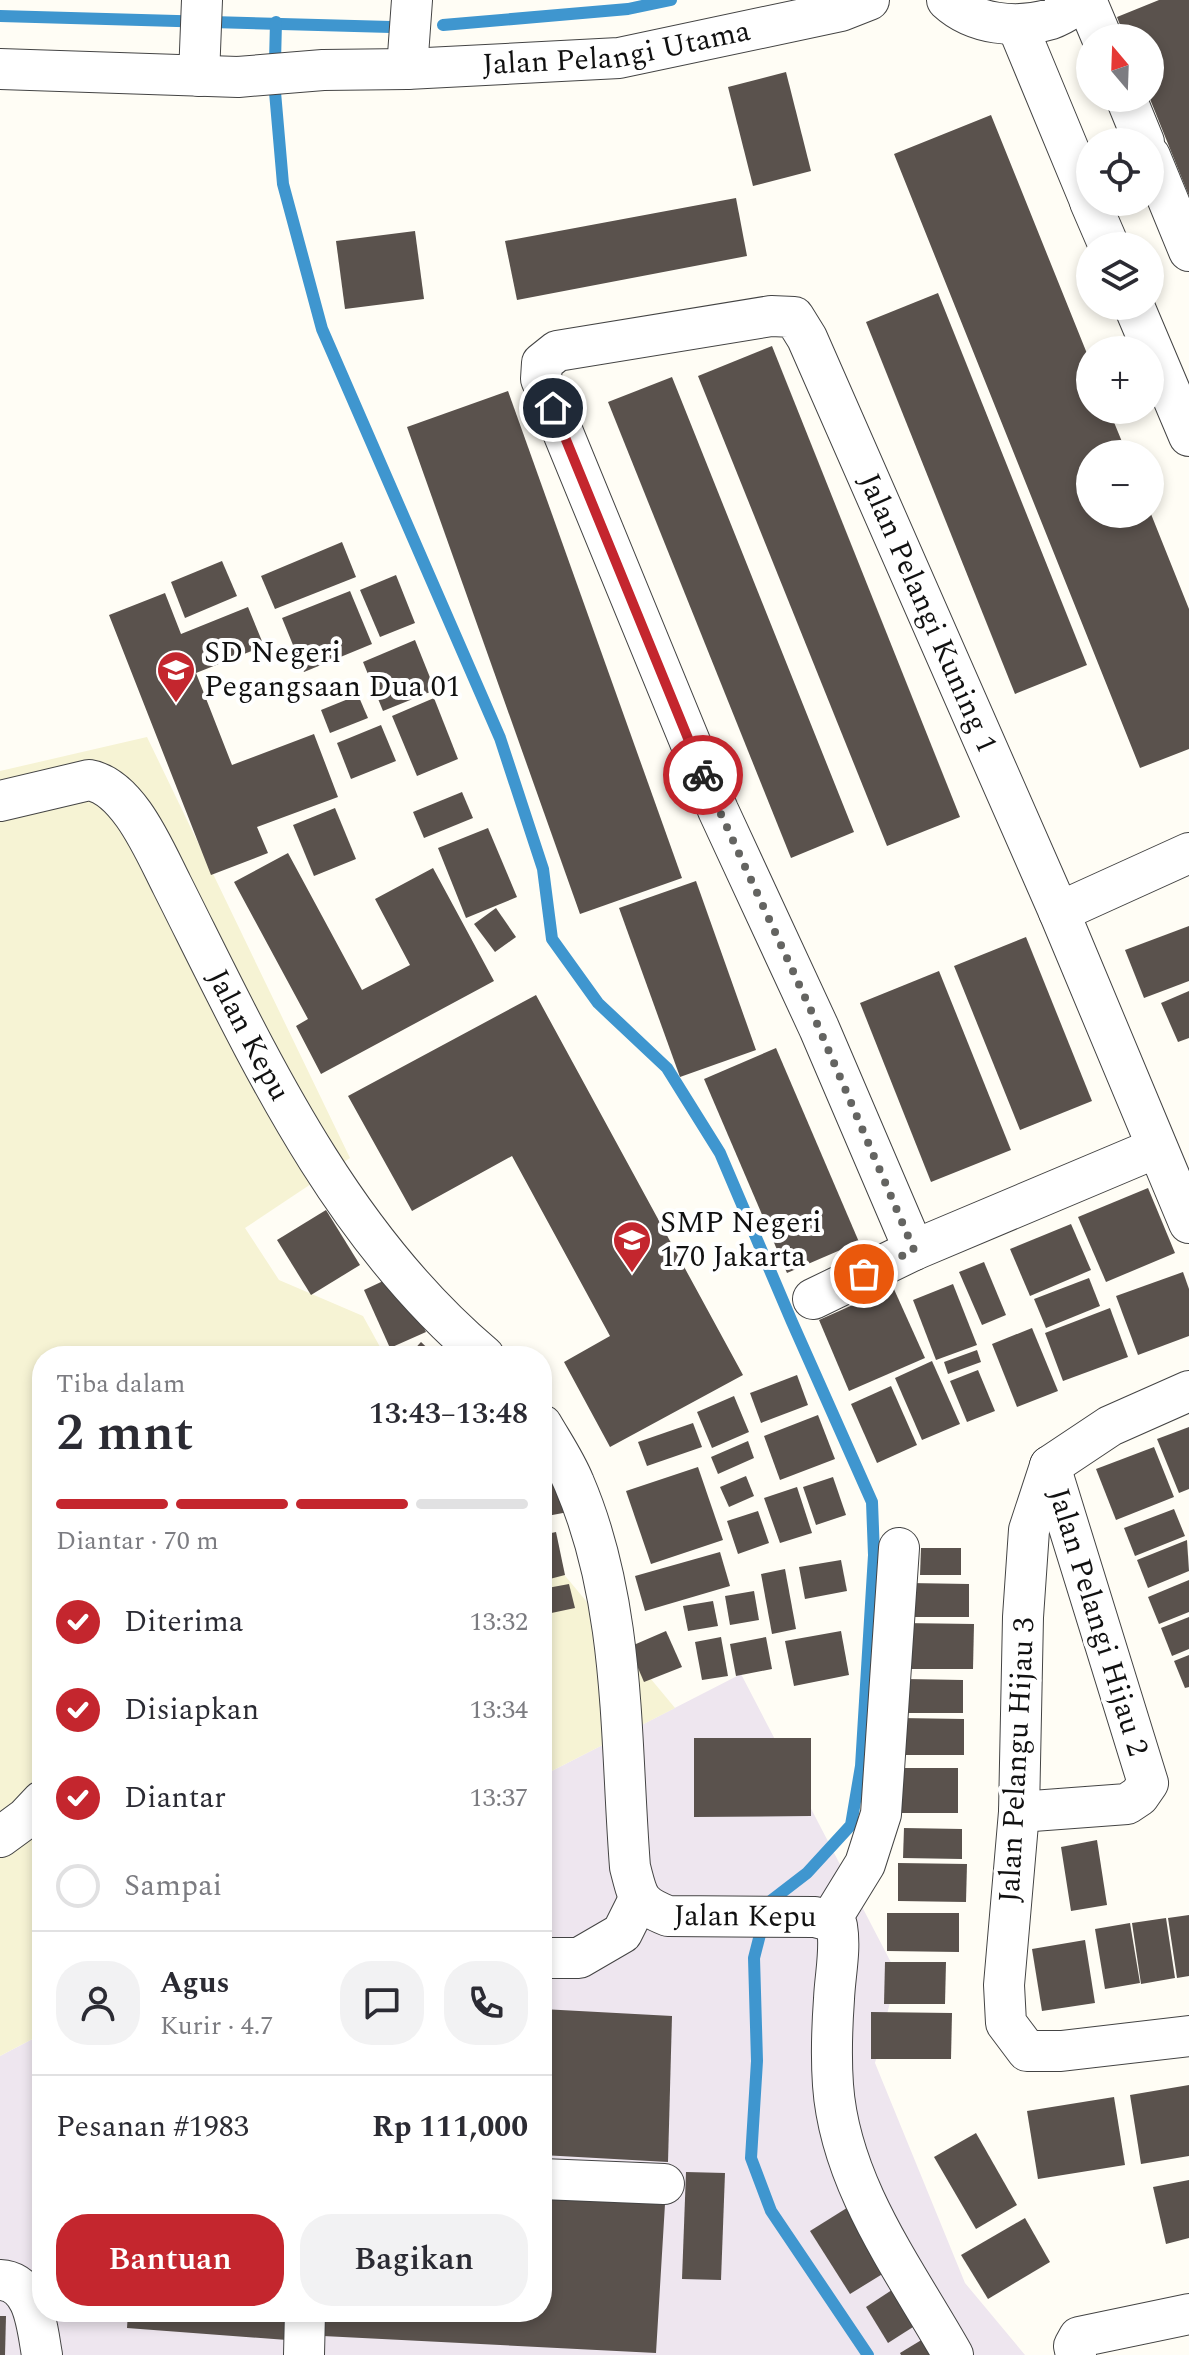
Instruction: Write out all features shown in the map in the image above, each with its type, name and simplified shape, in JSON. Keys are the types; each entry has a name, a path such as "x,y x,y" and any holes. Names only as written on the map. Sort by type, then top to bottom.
{"street":[{"path":"407,69 412,0"},
{"name":"Jalan Pelangi Utama","path":"0,69 200,70 238,77 323,70 407,69 619,58 841,11 869,0"},
{"path":"947,0 982,20 1017,25 1054,18 1086,0 1096,24"},
{"path":"200,70 202,8"},
{"path":"1017,25 1076,168"},
{"path":"1164,190 1189,251"},
{"name":"Jalan Pelangi Kuning 1","path":"914,1250 819,1028 718,810 541,379 542,363 557,351 771,316 794,317 807,338 1059,912 1189,1223"},
{"path":"1140,320 1189,436"},
{"name":"Jalan Kepu","path":"0,801 89,780 103,782 123,800 149,840 268,1077 326,1173 393,1266 445,1323 472,1346"},
{"path":"1059,912 1189,853"},
{"path":"813,1299 914,1250 1156,1148"},
{"path":"1050,1466 1110,1426 1189,1391"},
{"name":"Jalan Kepu","path":"552,1443 574,1483 598,1555 613,1629 630,1867 639,1899 668,1916 822,1919 837,1926 833,2086 844,2147 862,2197 953,2355"},
{"name":"Jalan Pelangi Hijau 2","path":"1019,1812 1127,1804 1139,1796 1148,1783 1050,1466"},
{"name":"Jalan Pelangu Hijau 3","path":"1050,1466 1029,1530 1023,1617 1019,1812 1004,1985 1006,2023 1027,2051 1061,2051 1189,2036"},
{"path":"822,1919 865,1864 881,1814 899,1548"},
{"path":"0,1837 32,1812"},
{"path":"552,1958 579,1958 622,1933 639,1899"},
{"path":"552,2179 664,2184"},
{"path":"0,2280 8,2280 25,2292 32,2308"},
{"path":"1077,2346 1189,2314"},
{"path":"36,2322 42,2355"},
{"path":"304,2355 305,2322"}],"shaded area":[{"path":"147,737 350,1158 245,1228 279,1280 363,1316 380,1346 32,1346 32,2039 0,2056 0,771"},
{"path":"552,1560 675,1708 552,1771"},
{"path":"741,1674 897,1974 875,2063 965,2283 1025,2355 0,2355 0,2056 32,2039 32,2322 552,2322 552,1771"}],"building":[{"path":"1159,0 1189,0 1189,196 1155,112 1164,112 1164,24 1120,24 1117,17"},
{"path":"786,72 811,171 753,186 728,87"},
{"path":"991,115 1080,336 1076,336 1076,424 1115,424 1121,440 1076,440 1076,528 1157,528 1189,609 1189,749 1140,768 894,154"},
{"path":"736,198 747,256 517,300 505,241"},
{"path":"415,231 424,299 345,309 336,241"},
{"path":"938,293 1087,665 1015,694 866,322"},
{"path":"772,346 960,817 887,846 698,376"},
{"path":"672,377 854,832 791,858 608,402"},
{"path":"508,391 682,878 580,914 407,427"},
{"path":"342,542 356,577 275,609 261,576"},
{"path":"222,561 237,596 185,618 171,582"},
{"path":"396,575 415,623 380,637 360,590"},
{"path":"350,591 372,644 304,672 282,618"},
{"name":"SD Negeri Pegangsaan Dua 01","path":"165,593 181,634 248,607 264,646 196,673 232,765 314,734 338,797 257,827 268,853 211,875 109,615"},
{"path":"415,640 435,690 383,711 363,662"},
{"path":"358,695 368,718 330,733 321,710"},
{"path":"434,698 458,759 417,776 392,716"},
{"path":"381,725 396,761 351,779 337,743"},
{"path":"462,792 473,818 424,838 413,812"},
{"path":"335,808 356,859 314,876 293,825"},
{"path":"488,828 517,897 466,918 438,848"},
{"path":"288,853 362,990 410,965 375,899 433,868 494,981 321,1074 296,1026 308,1019 234,882"},
{"path":"696,881 756,1050 680,1077 619,908"},
{"path":"496,908 516,937 495,952 474,924"},
{"path":"1189,926 1189,981 1144,998 1125,950"},
{"path":"1026,937 1092,1101 1020,1130 954,966"},
{"path":"939,971 1011,1150 931,1182 860,1003"},
{"path":"1189,991 1189,1038 1178,1042 1161,1003"},
{"name":"SMP Negeri 170 Jakarta","path":"536,995 743,1375 610,1447 564,1362 610,1336 512,1156 412,1211 348,1096"},
{"path":"776,1048 859,1242 787,1273 704,1079"},
{"path":"1148,1188 1175,1253 1106,1282 1078,1217"},
{"path":"326,1210 360,1265 311,1295 277,1240"},
{"path":"1071,1224 1091,1270 1030,1296 1010,1249"},
{"path":"984,1262 1006,1315 982,1325 959,1272"},
{"path":"1183,1272 1189,1289 1189,1336 1138,1355 1116,1296"},
{"path":"398,1274 426,1332 389,1346 364,1290"},
{"path":"1089,1278 1100,1306 1046,1328 1034,1299"},
{"path":"953,1284 977,1345 936,1360 913,1300"},
{"path":"893,1287 925,1358 849,1391 819,1320"},
{"path":"1110,1308 1128,1357 1063,1381 1045,1333"},
{"path":"1032,1328 1058,1391 1017,1407 992,1344"},
{"path":"977,1350 981,1362 948,1374 944,1362"},
{"path":"932,1361 960,1424 922,1440 895,1378"},
{"path":"978,1370 995,1411 967,1422 950,1381"},
{"path":"797,1375 808,1405 761,1423 750,1393"},
{"path":"891,1386 917,1445 877,1463 851,1404"},
{"path":"734,1396 749,1432 712,1448 697,1412"},
{"path":"818,1415 835,1459 780,1480 764,1436"},
{"path":"693,1423 702,1447 647,1466 638,1442"},
{"path":"1189,1427 1189,1489 1179,1493 1157,1439"},
{"path":"748,1441 754,1458 718,1474 711,1457"},
{"path":"1154,1447 1174,1497 1116,1520 1096,1469"},
{"path":"698,1467 723,1540 651,1564 626,1491"},
{"path":"746,1476 754,1496 729,1507 720,1487"},
{"path":"552,1477 568,1512 552,1515"},
{"path":"833,1477 846,1515 816,1525 803,1487"},
{"path":"797,1487 812,1533 780,1543 764,1498"},
{"path":"1174,1509 1185,1536 1135,1556 1124,1528"},
{"path":"758,1511 769,1543 738,1554 727,1521"},
{"path":"556,1532 565,1575 552,1578 552,1533"},
{"path":"1187,1540 1189,1571 1148,1588 1137,1560"},
{"path":"921,1548 961,1548 961,1575 920,1575"},
{"path":"720,1552 730,1586 645,1611 635,1576"},
{"path":"841,1560 847,1591 805,1599 799,1567"},
{"path":"785,1569 796,1629 772,1634 761,1574"},
{"path":"1189,1580 1189,1612 1159,1624 1148,1597"},
{"path":"909,1583 969,1584 969,1617 909,1617"},
{"path":"569,1584 575,1608 552,1613 552,1587"},
{"path":"754,1591 759,1620 730,1625 725,1596"},
{"path":"713,1601 718,1626 688,1631 683,1606"},
{"path":"1189,1617 1189,1649 1172,1656 1161,1628"},
{"path":"902,1623 974,1624 973,1669 901,1669"},
{"path":"666,1631 682,1667 644,1682 629,1647"},
{"path":"841,1631 849,1675 794,1686 785,1641"},
{"path":"721,1637 728,1676 702,1680 695,1642"},
{"path":"766,1637 772,1669 736,1676 730,1644"},
{"path":"1189,1655 1189,1687 1185,1688 1174,1661"},
{"path":"905,1679 963,1680 963,1713 905,1713"},
{"path":"900,1718 964,1719 964,1755 901,1755"},
{"path":"694,1738 811,1738 811,1816 694,1817"},
{"path":"892,1768 958,1768 958,1813 892,1813"},
{"path":"904,1828 962,1829 962,1859 903,1858"},
{"path":"1097,1840 1107,1905 1071,1911 1061,1847"},
{"path":"898,1863 967,1864 966,1902 898,1901"},
{"path":"887,1913 959,1913 959,1952 887,1951"},
{"path":"1189,1915 1189,1976 1177,1978 1168,1918"},
{"path":"1166,1918 1175,1978 1141,1984 1132,1923"},
{"path":"1130,1923 1140,1983 1105,1989 1095,1929"},
{"path":"1085,1940 1095,2003 1042,2011 1032,1949"},
{"path":"885,1962 946,1962 945,2004 884,2004"},
{"path":"552,2010 672,2016 668,2162 552,2156"},
{"path":"871,2012 952,2013 951,2059 871,2059"},
{"path":"1189,2085 1189,2156 1141,2164 1130,2095"},
{"path":"1114,2097 1125,2165 1038,2179 1027,2111"},
{"path":"976,2133 1017,2205 976,2229 934,2157"},
{"path":"686,2172 725,2173 721,2280 682,2279"},
{"path":"1189,2180 1189,2238 1166,2244 1153,2187"},
{"path":"552,2198 665,2204 656,2353 323,2336 324,2322 552,2322"},
{"path":"850,2206 889,2270 850,2294 810,2231"},
{"path":"1025,2218 1050,2262 988,2299 961,2255"},
{"path":"901,2284 924,2320 888,2343 866,2307"},
{"path":"0,2316 6,2316 5,2355 0,2355"},
{"path":"127,2322 288,2322 287,2340 127,2328"},
{"path":"928,2336 939,2355 901,2355 900,2353"}],"waterway":[{"path":"443,25 628,9 671,0"},
{"path":"0,16 391,27"},
{"path":"275,62 276,22"},
{"path":"275,92 283,184 322,329 500,738 543,869 552,939 598,1003 667,1068 720,1153 872,1502 874,1555 861,1766 851,1825 807,1873 768,1903 754,1958 757,2061 751,2158 771,2211 868,2355"}],"way so far":[{"path":"703,775 819,1028 914,1250 864,1274"}],"place":[{"name":"SD Negeri Pegangsaan Dua 01","path":"176,704"},
{"name":"SMP Negeri 170 Jakarta","path":"632,1274"}],"route":[{"path":"553,408 703,775"}]}
